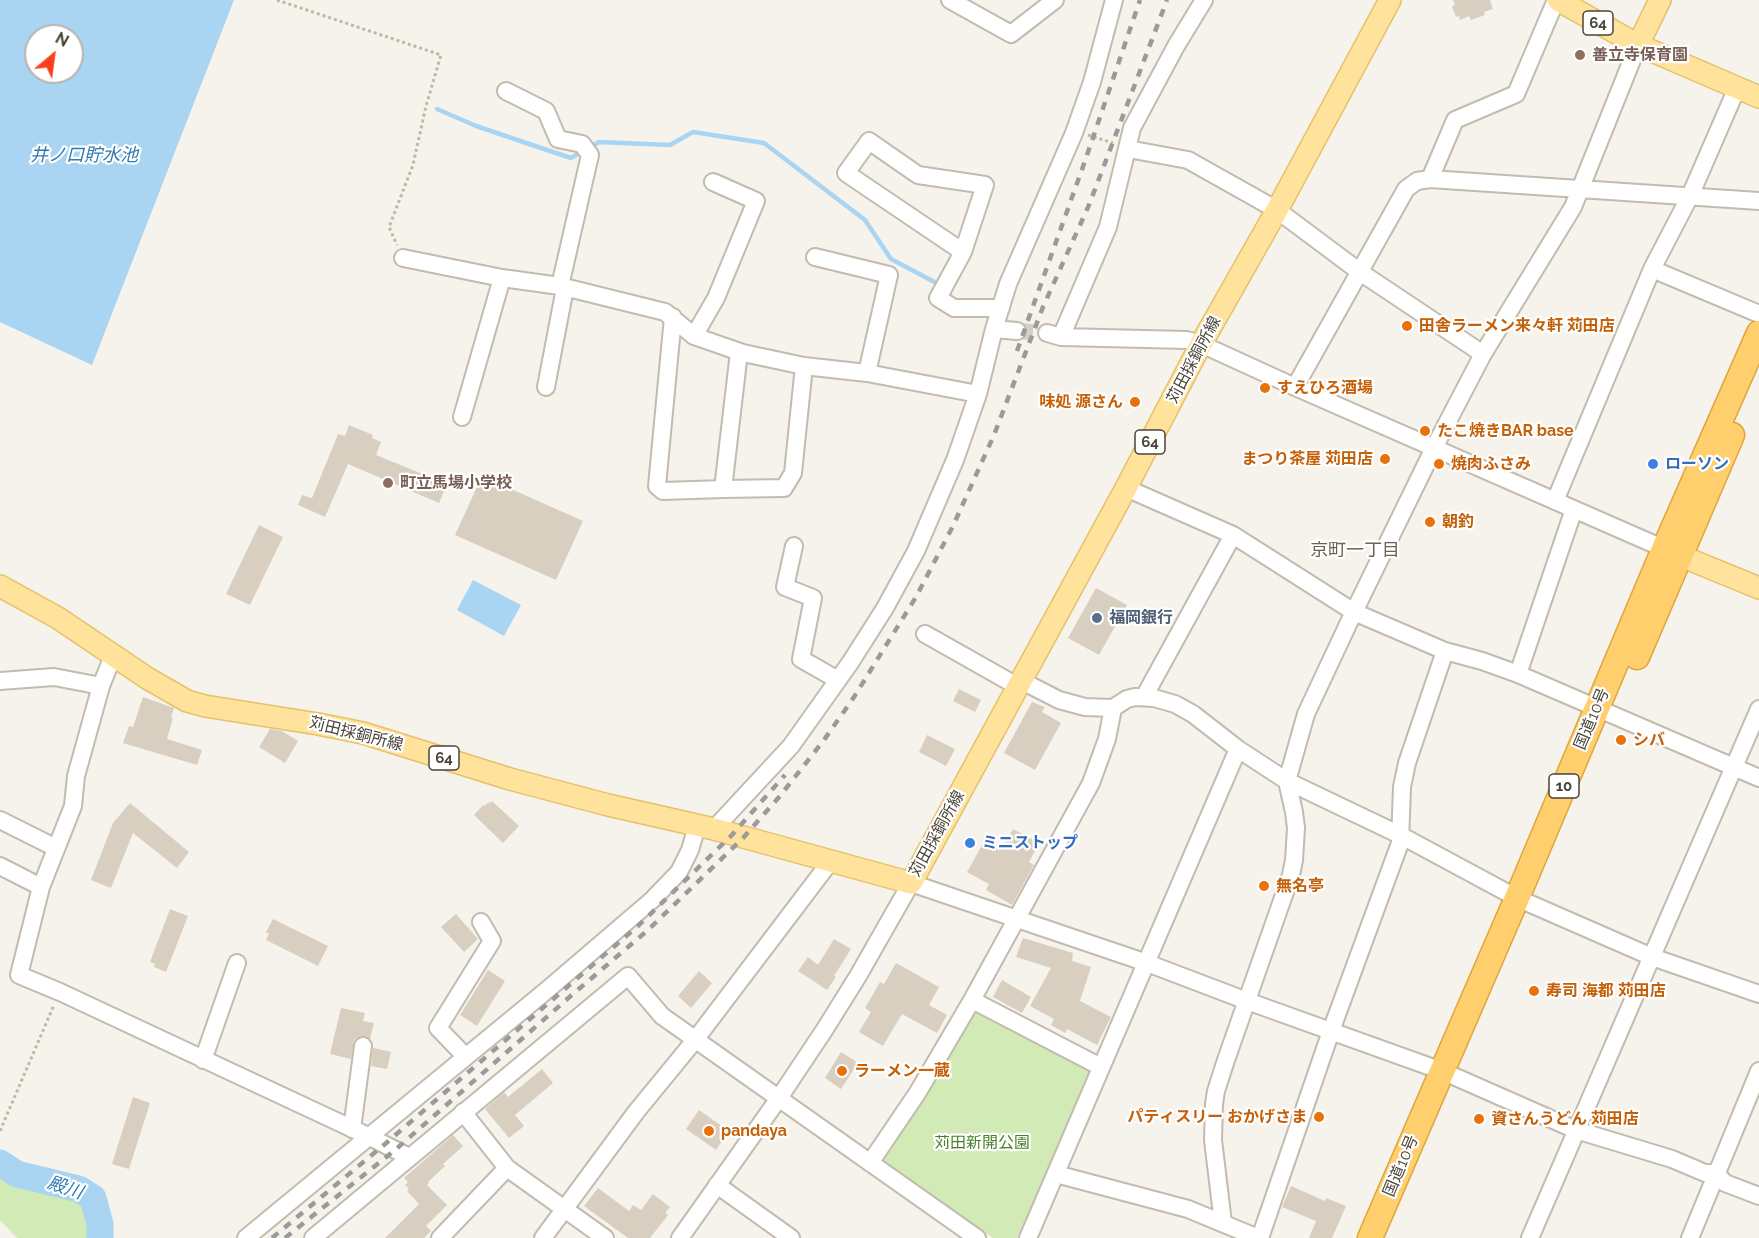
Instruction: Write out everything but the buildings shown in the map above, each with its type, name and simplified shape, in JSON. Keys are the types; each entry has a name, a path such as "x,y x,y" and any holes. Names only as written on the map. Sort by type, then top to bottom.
{"highway":[{"name":"国道10号","path":"1370,1238 1447,1073 1605,710 1672,552 1759,333"},
{"name":"国道10号","path":"1672,552 1759,373"},
{"name":"国道10号","path":"1385,1238 1447,1073"}],"main road":[{"name":"苅田採銅所線","path":"0,586 58,618 113,656 187,701 363,733 510,779 911,883 1126,488 1201,344 1277,210 1390,0"},
{"path":"1660,0 1638,45 1759,97"},
{"name":"64","path":"1561,1 1638,45"},
{"path":"1672,552 1759,588"}],"street":[{"path":"950,0 1011,34 1055,0"},
{"path":"246,1238 547,990 651,900 679,872 690,850 706,828 791,746 838,680 885,608 915,550 955,460 978,394 1008,284 1074,133 1092,82 1114,0"},
{"path":"1204,0 1176,46 1132,129 1108,227 1054,335 1187,340 1201,344 1672,552"},
{"path":"1430,179 1455,120 1516,94 1561,1"},
{"path":"1223,1222 1213,1140 1216,1091 1246,1001 1287,891 1294,860 1296,828 1287,781 1306,714 1434,448 1482,354 1574,207 1579,189 1638,45"},
{"path":"1555,501 1652,269 1690,196 1737,88"},
{"path":"507,91 546,111 558,139 582,144 590,155 563,287 546,387"},
{"path":"963,252 846,173 869,141 918,175 985,185 963,252 938,298 954,308 1001,308"},
{"path":"1128,149 1188,160 1277,210 1360,272 1482,354"},
{"path":"1295,387 1406,189 1418,182 1430,179 1759,201"},
{"path":"694,336 716,298 756,201 713,182"},
{"path":"815,257 889,275 867,373"},
{"path":"403,258 502,278 563,287 665,312 694,336 739,352 804,366 867,373 978,394"},
{"path":"1652,269 1759,314"},
{"path":"462,417 502,278"},
{"path":"673,317 657,486 663,491 784,488 793,472 804,366"},
{"path":"994,329 1017,331"},
{"path":"723,489 739,352"},
{"path":"1126,488 1233,535 1354,612 1445,651 1518,674 1759,778"},
{"path":"1518,674 1574,509"},
{"path":"1144,697 1233,535"},
{"path":"794,546 785,587 813,598 801,659 838,680"},
{"path":"924,634 1018,683 1059,700 1085,707 1113,708 1127,699 1144,697 1165,700 1184,708 1238,749 1287,781 1400,835 1523,900 1652,957 1759,994"},
{"path":"1056,1174 1188,1209 1259,1238 1400,843 1401,787 1445,651"},
{"path":"113,656 101,686 76,776 73,806 41,887 19,975 60,992 409,1157"},
{"path":"0,681 54,677 101,686"},
{"path":"870,1163 918,1092 972,1000 1091,783 1107,739 1113,708"},
{"path":"1530,1238 1759,710"},
{"path":"1028,1238 1238,749"},
{"path":"0,820 56,848"},
{"path":"543,1238 636,1112 695,1040 830,862"},
{"path":"0,866 41,887"},
{"path":"680,1238 825,1029 911,883 1147,963 1447,1073 1576,1130 1672,1159 1705,1173 1716,1173 1725,1183 1759,1196"},
{"path":"465,1056 438,1028 492,940 481,922"},
{"path":"203,1060 237,963"},
{"path":"313,1238 628,976 662,1016 977,1238"},
{"path":"972,1000 1101,1067"},
{"path":"352,1129 363,1046"},
{"path":"1690,1238 1759,1071"},
{"path":"463,1112 507,1168 605,1238"},
{"path":"440,1238 507,1168"},
{"path":"717,1185 791,1238"}],"path":[{"path":"277,0 441,55 426,106 413,165 389,227 403,258"},
{"path":"1074,133 1094,136 1128,149"},
{"path":"0,1131 60,992"}],"green space":[{"name":"苅田新開公園","path":"976,1010 1094,1071 1017,1238 993,1238 882,1161 925,1098"},
{"path":"0,1171 30,1184 73,1193 87,1200 91,1212 93,1238 17,1238 0,1220"}],"water":[{"name":"井ノ口貯水池","path":"0,0 234,0 92,365 0,322"},
{"path":"473,580 521,605 504,636 457,610"}],"waterway":[{"path":"437,109 476,126 571,158 583,151"},
{"path":"590,147 599,142 670,145 693,132 764,143 865,220 891,259 942,286"},
{"name":"殿川","path":"0,1163 17,1174 79,1189 93,1198 100,1224 100,1238"}],"tunnel":[{"path":"1017,331 1047,333"}],"railway":[{"path":"1017,351 1140,0"},
{"path":"285,1238 395,1150 648,930 743,838 824,740 854,697 916,597 953,526 994,435 1043,307 1089,205 1167,0"},
{"path":"272,1238 385,1144 639,925 732,835 785,775"}],"place":[{"name":"善立寺保育園","path":"1580,55"},
{"name":"田舎ラーメン来々軒 苅田店","path":"1407,326"},
{"name":"すえひろ酒場","path":"1265,388"},
{"name":"味処 源さん","path":"1135,402"},
{"name":"たこ焼きBAR base","path":"1425,431"},
{"name":"まつり茶屋 苅田店","path":"1385,459"},
{"name":"焼肉ふさみ","path":"1439,464"},
{"name":"ローソン","path":"1653,464"},
{"name":"町立馬場小学校","path":"388,483"},
{"name":"朝釣","path":"1430,522"},
{"name":"福岡銀行","path":"1097,618"},
{"name":"シバ","path":"1621,740"},
{"name":"ミニストップ","path":"970,843"},
{"name":"無名亭","path":"1264,886"},
{"name":"寿司 海都 苅田店","path":"1534,991"},
{"name":"ラーメン一蔵","path":"842,1071"},
{"name":"パティスリー おかげさま","path":"1319,1117"},
{"name":"資さんうどん 苅田店","path":"1479,1119"},
{"name":"pandaya","path":"709,1131"}],"district":[{"name":"京町一丁目","path":"1355,551"}]}
